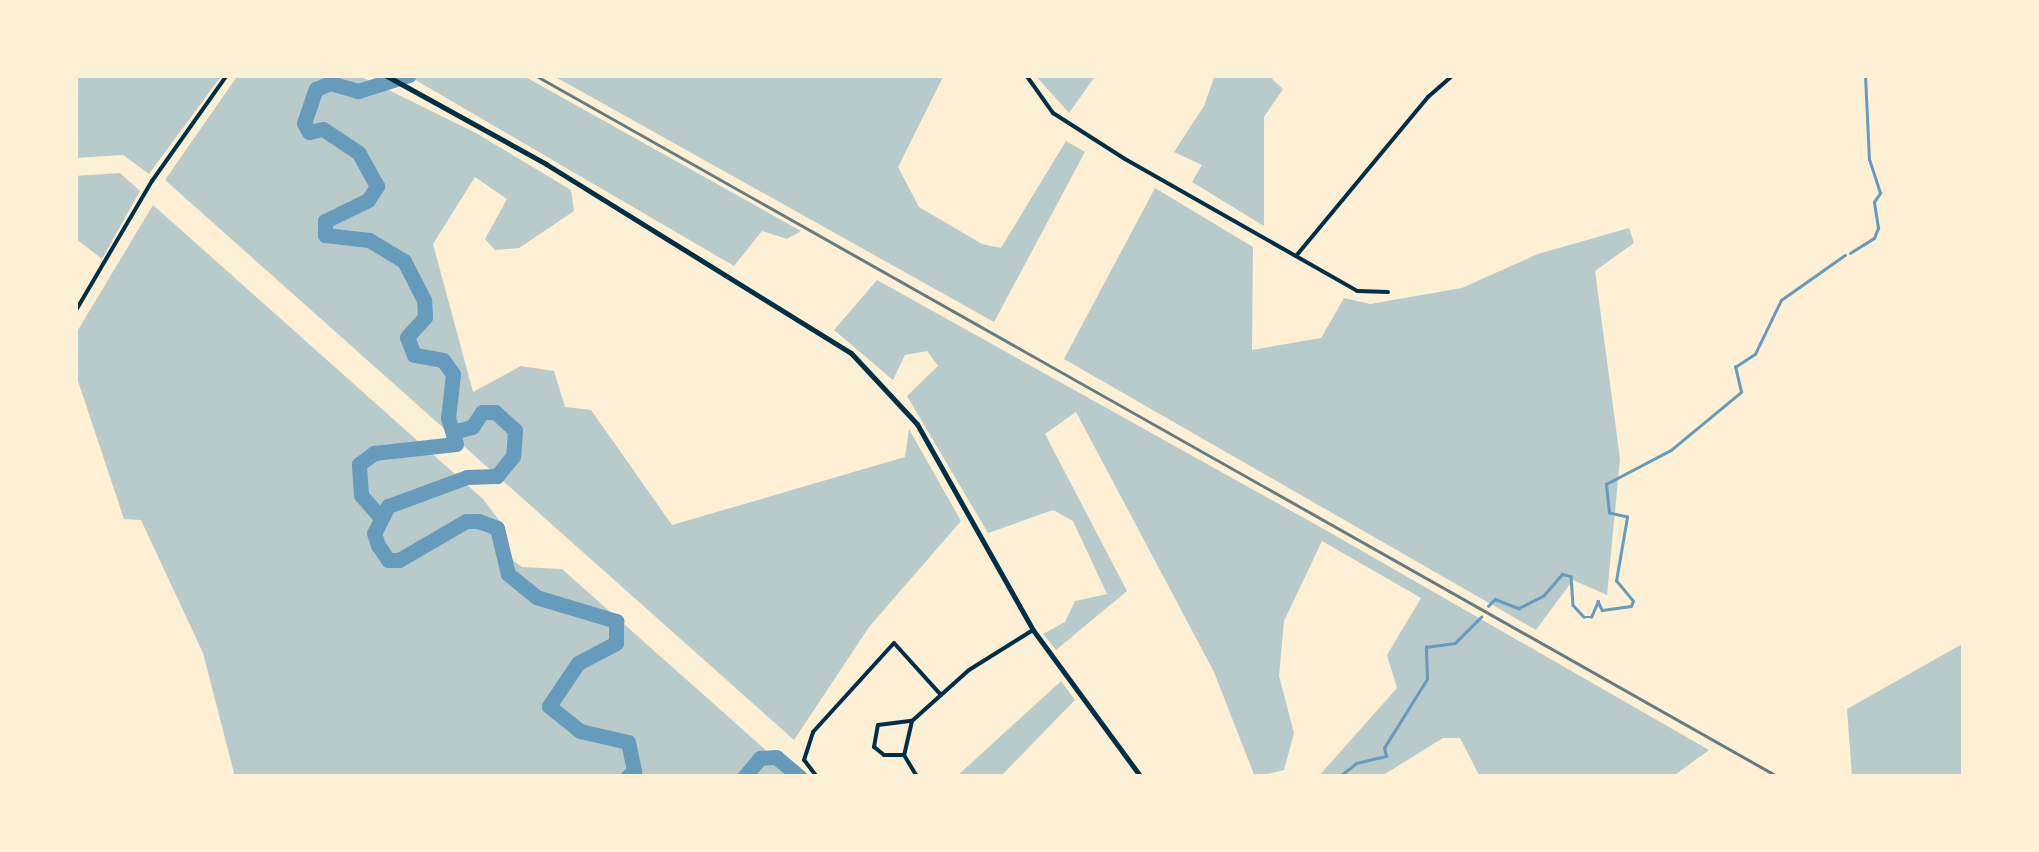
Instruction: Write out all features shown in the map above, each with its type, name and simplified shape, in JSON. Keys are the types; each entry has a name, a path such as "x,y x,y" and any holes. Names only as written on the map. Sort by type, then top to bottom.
{"main road":[{"path":"385,75 851,352 917,424 1033,630 1141,777"}],"street":[{"path":"75,312 152,180 228,75"},
{"path":"1026,75 1054,113 1357,290 1388,292"},
{"path":"1296,256 1428,97 1454,75"},
{"path":"917,777 904,755 912,721 940,694 1033,630"},
{"path":"816,777 804,760 813,732 894,643 940,694"},
{"path":"904,755 878,752 872,736 883,722 912,721"}],"shaded area":[{"path":"75,75 222,75 149,174 123,155 75,158"},
{"path":"238,75 358,75 476,133 571,190 574,211 519,248 495,250 485,239 507,199 475,177 433,244 473,392 521,366 554,371 565,407 591,410 672,525 905,457 909,429 961,521 869,627 794,740 165,180"},
{"path":"407,75 522,75 801,231 787,239 762,231 734,266"},
{"path":"552,75 944,75 898,167 919,207 982,244 1001,248 1066,141 1085,152 994,322"},
{"path":"1035,75 1096,75 1069,113"},
{"path":"1215,75 1275,75 1272,79 1283,89 1264,117 1264,226 1192,182 1202,165 1174,152 1204,106"},
{"path":"120,173 140,191 102,259 75,238 75,176"},
{"path":"1155,188 1253,247 1252,350 1321,338 1344,298 1370,304 1462,288 1538,254 1629,228 1634,243 1595,271 1620,459 1607,595 1573,580 1536,630 1064,359"},
{"path":"153,205 483,499 505,528 511,559 522,567 562,569 796,777 235,777 203,653 141,520 124,519 75,372 75,335"},
{"path":"877,280 1709,750 1672,777 1480,777 1460,738 1443,738 1380,777 1318,777 1397,688 1387,655 1421,598 1322,541 1284,621 1279,676 1294,733 1284,770 1255,777 1214,672 1076,412 1045,434 1127,591 1056,650 1043,634 1065,622 1075,601 1107,594 1073,521 1053,510 988,533 907,396 938,366 927,351 905,355 893,380 834,330"},
{"path":"1964,643 1964,777 1852,777 1847,709"},
{"path":"1061,681 1075,700 1000,777 956,777"}],"waterway":[{"path":"381,518 361,495 359,464 374,453 456,444 448,418 453,374 443,360 414,355 407,337 425,317 424,300 404,261 369,240 325,235 325,221 368,200 377,186 359,153 323,129 309,132 304,123 316,89 330,83 358,91 409,75"},
{"path":"1850,253 1874,238 1878,228 1874,202 1880,193 1869,160 1865,75"},
{"path":"1488,606 1495,599 1519,608 1543,596 1562,574 1571,576 1573,605 1584,617 1591,617 1598,601 1602,610 1631,606 1633,601 1616,581 1627,517 1609,513 1606,484 1671,450 1741,392 1735,367 1755,354 1781,300 1845,255"},
{"path":"457,431 472,427 482,412 495,412 515,430 513,456 497,476 467,477 388,506 374,533 378,545 388,560 399,560 466,521 478,521 497,528 508,574 536,597 616,621 616,643 578,663 549,706 580,731 628,742 634,771 627,777"},
{"path":"1339,777 1356,763 1386,756 1384,748 1427,679 1426,647 1455,643 1481,617"},
{"path":"744,777 760,758 776,757 800,777"}],"railway":[{"path":"535,75 1779,777"}]}
